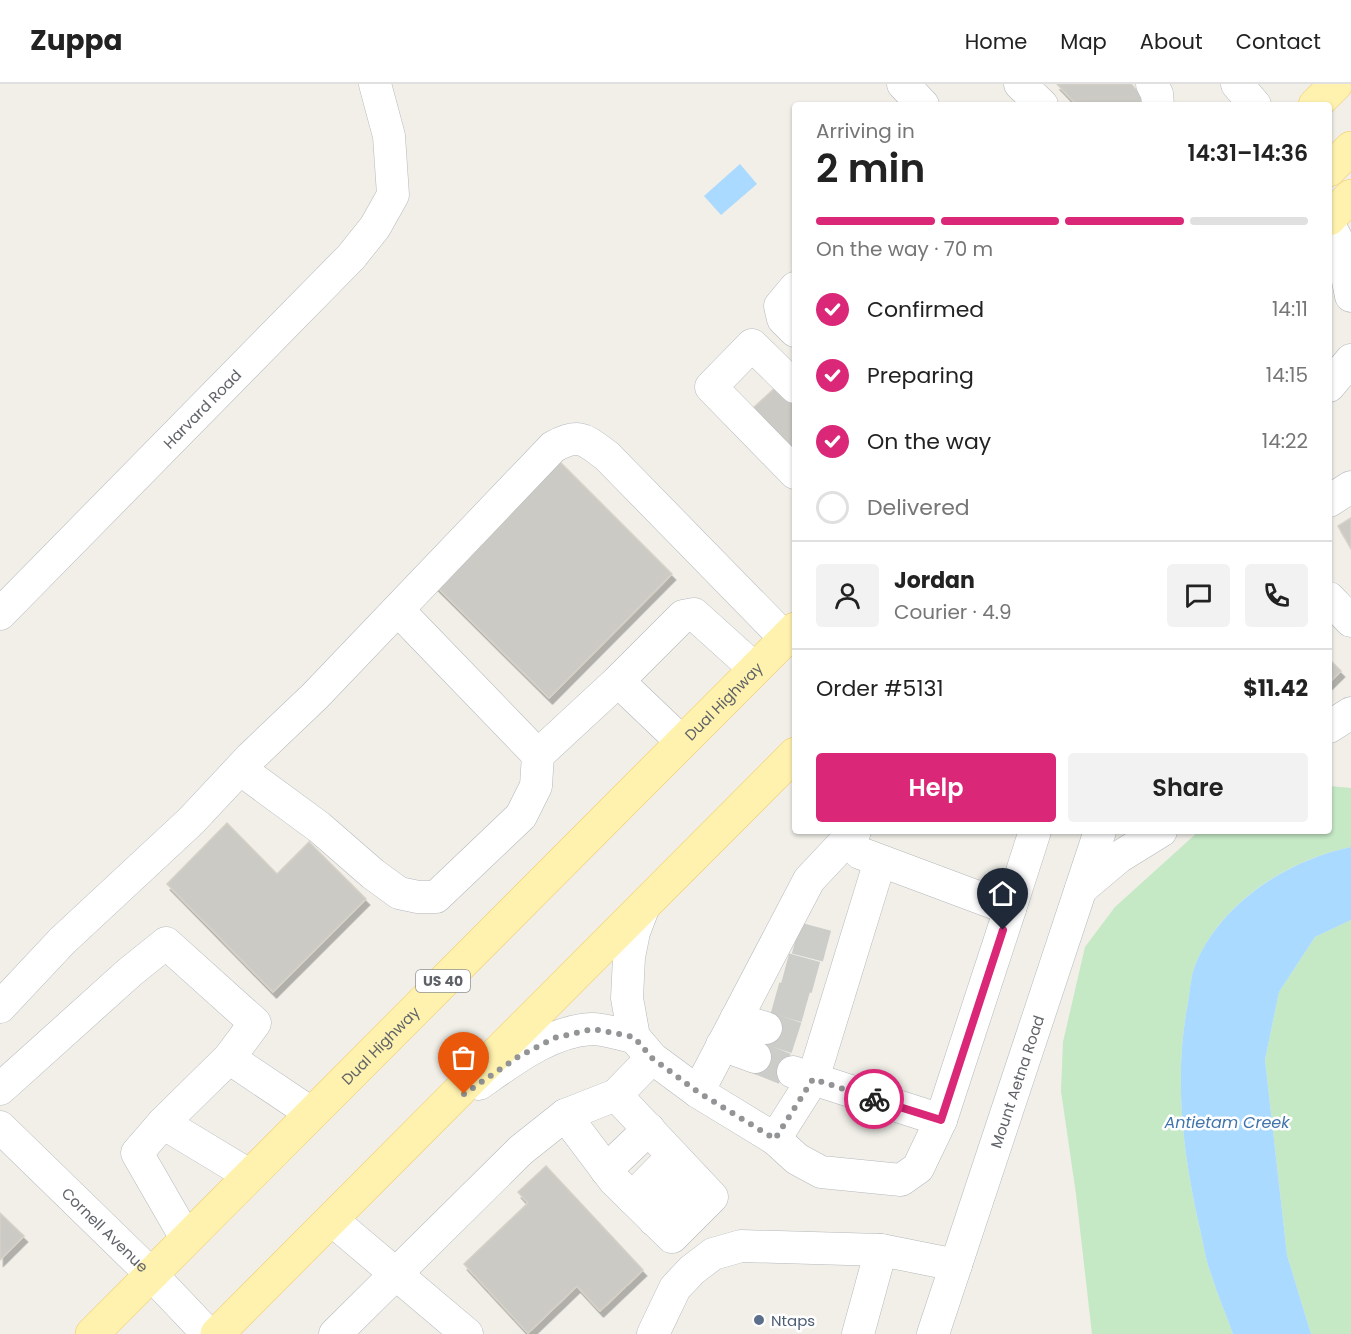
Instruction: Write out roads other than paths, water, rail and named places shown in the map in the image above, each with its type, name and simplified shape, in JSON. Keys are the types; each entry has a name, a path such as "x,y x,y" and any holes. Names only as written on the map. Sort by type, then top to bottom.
{"main road":[{"path":"1319,102 1336,84"},
{"path":"1332,167 1351,148"},
{"path":"1332,216 1351,196"},
{"name":"Dual Highway","path":"92,1334 790,634"},
{"path":"226,1330 332,1220 792,757"}],"street":[{"name":"Harvard Road","path":"0,614 351,257 375,227 393,195 389,136 375,84"},
{"path":"903,84 921,102"},
{"path":"1020,84 1039,102"},
{"path":"1152,84 1158,102"},
{"path":"1237,84 1252,102"},
{"path":"1332,230 1341,250 1351,297 1332,293"},
{"path":"792,292 780,306 783,319 792,328"},
{"path":"792,384 752,345 711,387 792,470"},
{"path":"1332,382 1351,360"},
{"path":"0,1007 62,941 191,820 315,696 554,447 569,438 588,442 607,456 790,634"},
{"path":"1332,499 1351,487"},
{"path":"1332,600 1351,621"},
{"path":"398,610 538,755"},
{"path":"240,769 319,827 373,874 399,893 418,897 436,897 521,816 536,786 538,755 618,681 683,616 691,614 755,669"},
{"path":"618,681 682,742"},
{"path":"1332,725 1351,713"},
{"path":"448,1104 518,1057 554,1038 593,1029 643,1048 698,1092 775,1139 797,1159 821,1172 900,1180 918,1168 941,1120 1034,834"},
{"name":"Mount Aetna Road","path":"933,1334 1099,834"},
{"path":"1081,889 1119,857 1156,834"},
{"path":"698,1092 729,1032 768,981 809,879 848,838 880,861 1010,909"},
{"path":"775,1139 803,1075 844,950 880,861"},
{"path":"335,1334 521,1150 565,1115 616,1095 643,1048 627,998 629,957 634,932 644,906"},
{"path":"0,1089 130,972 166,943 255,1023 230,1058 163,1123 137,1153 186,1238"},
{"path":"729,1032 766,1028"},
{"path":"729,1032 755,1057"},
{"path":"230,1058 311,1113"},
{"path":"803,1075 941,1120"},
{"path":"565,1115 606,1170 672,1237 712,1197 616,1095"},
{"path":"163,1123 249,1175"},
{"name":"Cornell Avenue","path":"0,1127 151,1274 226,1330"},
{"path":"606,1170 649,1129"},
{"path":"632,1198 674,1156"},
{"path":"332,1220 467,1334"},
{"path":"653,1334 675,1288 692,1270 713,1254 741,1246 881,1250 956,1265"},
{"path":"858,1334 881,1250"}],"water":[{"path":"740,164 757,184 721,215 704,196"},
{"name":"Antietam Creek","path":"1351,847 1351,920 1315,937 1279,992 1265,1060 1287,1255 1311,1334 1233,1334 1207,1262 1193,1198 1185,1144 1181,1062 1192,974 1208,941 1222,921 1260,887 1304,862"}],"tunnel":[{"path":"796,938 834,948"},
{"path":"785,969 825,980"},
{"path":"775,998 814,1009"},
{"path":"766,1028 803,1040"},
{"path":"755,1057 793,1072"}],"place":[{"name":"Ntaps","path":"759,1320"}]}
